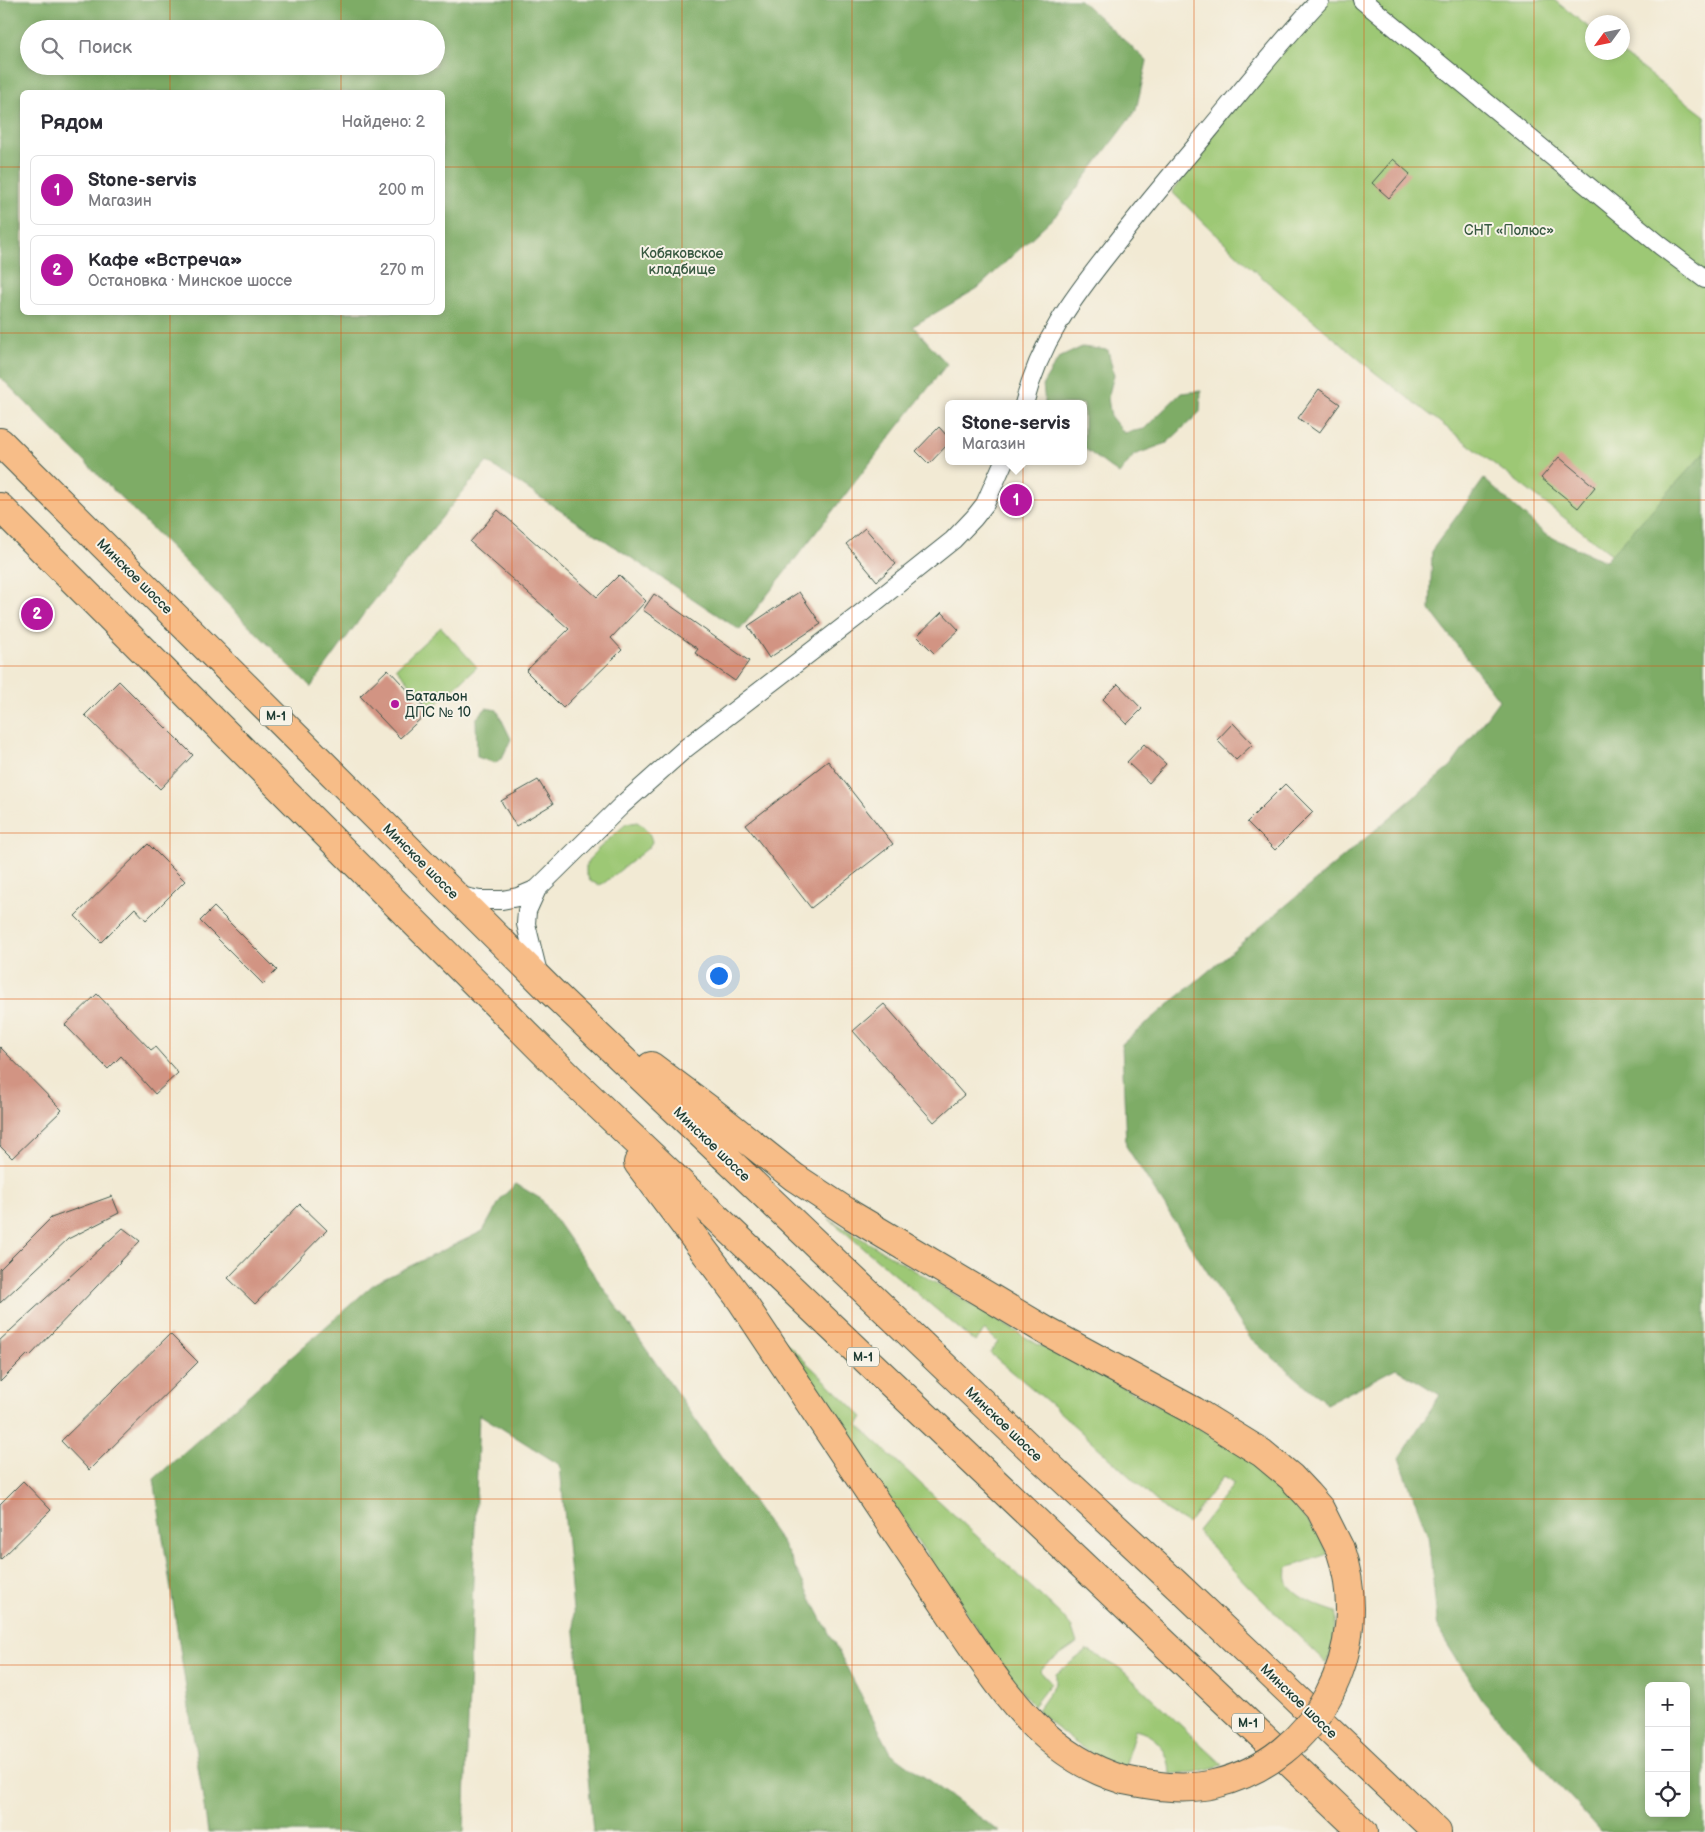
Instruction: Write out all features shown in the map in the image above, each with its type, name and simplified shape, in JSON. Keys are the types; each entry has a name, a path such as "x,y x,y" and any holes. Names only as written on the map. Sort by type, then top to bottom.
{"highway":[{"name":"Минское шоссе","path":"0,442 546,986 1032,1450 1437,1832"},
{"name":"М-1","path":"0,507 573,1081 1364,1832"},
{"path":"546,986 706,1107 794,1178 904,1248 1048,1332 1194,1411 1262,1453 1291,1476 1323,1516 1340,1549 1347,1575 1349,1632 1345,1656 1336,1681 1319,1713 1287,1746 1264,1763 1213,1784 1182,1788 1124,1780 1095,1770 1071,1756 1048,1739 1024,1715 989,1670 741,1300 658,1188 573,1081"}],"street":[{"path":"1025,400 1038,358 1058,320 1084,284 1161,187 1294,27 1320,0"},
{"path":"1362,0 1660,246 1705,279"},
{"path":"454,895 480,900 502,900 518,898 537,889 622,806 686,748 859,615 952,540 971,522 985,504 995,486 1003,465"},
{"path":"537,889 526,914 526,924 546,986"}],"green space":[{"name":"Кобяковское кладбище","path":"0,0 1080,0 1147,61 1136,110 1059,212 978,288 913,326 947,364 740,630 487,462 365,612 311,687 0,377"},
{"name":"СНТ «Полюс»","path":"1305,0 1554,0 1585,24 1585,60 1630,59 1705,116 1705,465 1614,556 1373,371 1250,267 1172,192"},
{"path":"1082,347 1108,350 1114,375 1108,398 1111,417 1124,433 1144,429 1181,393 1201,391 1200,412 1167,443 1134,455 1119,474 1087,450 1087,400 1045,400 1043,384 1059,358"},
{"path":"1705,452 1705,1832 1601,1832 1482,1700 1438,1629 1428,1535 1399,1458 1440,1395 1396,1368 1327,1404 1250,1338 1126,1146 1122,1044 1451,766 1499,700 1430,610 1432,550 1484,479 1546,535 1605,561"},
{"path":"441,627 477,667 432,708 396,668"},
{"path":"486,708 497,710 511,739 502,758 495,763 477,757 476,719"},
{"path":"637,822 650,835 652,842 648,848 604,883 599,885 590,881 586,873 586,866 596,851 626,824"},
{"path":"516,1184 541,1199 784,1546 891,1753 1000,1832 593,1832 560,1465 479,1414 464,1832 208,1832 154,1479 375,1283 483,1231 502,1197"},
{"path":"829,1219 1037,1344 1112,1381 1218,1438 1266,1470 1321,1538 1328,1554 1287,1568 1287,1580 1294,1591 1315,1604 1336,1612 1333,1645 1327,1664 1247,1585 1197,1531 1234,1484 1223,1477 1188,1524 1167,1511 1052,1405 990,1353 998,1342 985,1330 975,1342"},
{"path":"779,1336 863,1417 858,1425 1061,1615 1072,1628 1077,1643 1046,1664 1040,1671 1051,1683 1033,1706 995,1658 974,1624"},
{"path":"1087,1650 1121,1669 1223,1765 1197,1772 1170,1774 1167,1758 1160,1745 1150,1736 1135,1730 1125,1767 1089,1752 1057,1728 1037,1710 1056,1683 1056,1674"}],"building":[{"path":"1393,159 1410,174 1389,198 1372,183"},
{"path":"1319,389 1340,404 1319,433 1298,418"},
{"path":"939,427 945,434 945,447 929,464 916,451"},
{"path":"1559,457 1595,487 1578,508 1541,478"},
{"path":"498,510 597,597 619,575 646,601 611,638 622,650 563,708 526,671 569,629 470,542"},
{"path":"865,528 896,564 877,581 846,544"},
{"path":"799,592 821,624 769,658 748,626"},
{"path":"654,594 749,661 735,681 695,653 698,649 643,610"},
{"path":"942,612 959,630 934,653 917,636"},
{"path":"388,669 428,712 400,738 360,696"},
{"path":"119,681 193,755 160,789 85,715"},
{"path":"1118,684 1142,709 1127,724 1103,699"},
{"path":"1233,723 1253,744 1236,760 1217,740"},
{"path":"1144,744 1166,764 1149,783 1127,762"},
{"path":"828,761 893,844 811,908 746,825"},
{"path":"538,780 553,804 516,826 501,801"},
{"path":"1285,784 1313,812 1275,850 1247,822"},
{"path":"148,844 185,881 146,920 135,908 101,942 75,916"},
{"path":"214,907 277,970 263,984 200,921"},
{"path":"97,994 151,1050 155,1047 178,1073 155,1094 121,1056 108,1069 65,1025"},
{"path":"884,1004 964,1095 934,1122 853,1031"},
{"path":"0,1047 62,1110 12,1158 0,1146"},
{"path":"112,1196 119,1213 68,1239 0,1303 0,1269 51,1218"},
{"path":"300,1204 327,1230 255,1304 228,1278"},
{"path":"123,1228 140,1241 30,1356 28,1354 0,1382 0,1340"},
{"path":"170,1334 198,1362 89,1470 61,1441"},
{"path":"23,1481 51,1510 0,1560 0,1504"}],"place":[{"name":"Stone-servis","path":"1016,500"},
{"name":"Кафе «Встреча»","path":"37,614"},
{"name":"Батальон ДПС № 10","path":"395,704"}]}
